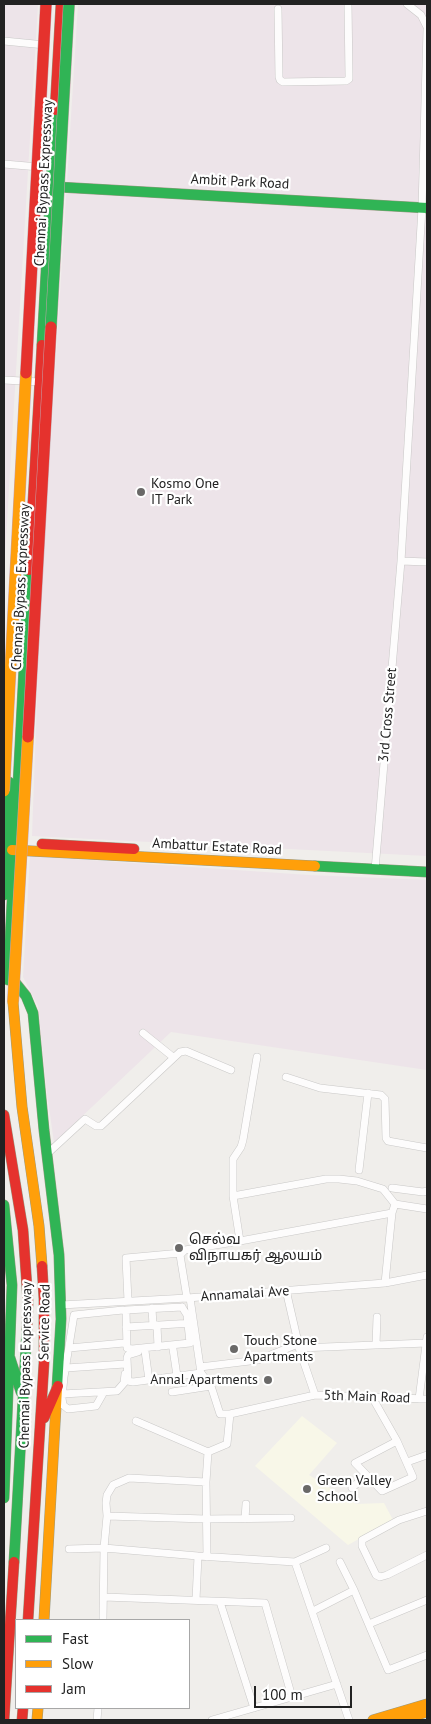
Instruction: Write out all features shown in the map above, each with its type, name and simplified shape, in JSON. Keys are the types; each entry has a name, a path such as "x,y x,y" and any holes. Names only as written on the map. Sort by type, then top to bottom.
{"main road":[{"name":"Chennai Bypass Expressway","path":"4,791 46,4"},
{"path":"46,186 42,168 52,4"},
{"path":"4,895 36,382 46,186 61,4"},
{"name":"Chennai Bypass Expressway","path":"28,1619 40,1425 44,1299 39,1226 22,1107 13,1002 69,4"},
{"name":"Ambit Park Road","path":"46,186 424,208"},
{"path":"6,980 8,845"},
{"name":"Ambattur Estate Road","path":"8,845 375,867 427,872"},
{"name":"Ambattur Estate Road","path":"375,867 427,867"},
{"name":"Service Road","path":"6,980 14,981 26,996 33,1013 47,1154 60,1255 60,1390 44,1619"},
{"name":"Chennai Bypass Expressway","path":"4,1115 23,1230 28,1302 24,1401 4,1720"},
{"path":"4,1206 12,1285 4,1497"},
{"path":"10,1358 24,1401"},
{"path":"40,1425 60,1390"},
{"path":"373,1720 427,1704"},
{"path":"403,1720 427,1712"}],"street":[{"path":"278,9 280,80 283,82 346,81 349,79 348,4"},
{"path":"407,4 420,15 427,29"},
{"name":"3rd Cross Street","path":"375,867 401,561 424,208 427,29"},
{"path":"4,41 48,45"},
{"path":"4,164 42,168"},
{"path":"4,380 36,382"},
{"path":"401,561 427,562"},
{"path":"4,622 21,623"},
{"path":"143,1033 173,1057"},
{"path":"47,1154 85,1120 96,1126 101,1126 180,1052 186,1051 231,1070"},
{"path":"240,1242 233,1196 233,1159 243,1140 257,1056"},
{"path":"286,1077 320,1088 381,1095 385,1099 386,1138 388,1141 427,1148"},
{"path":"359,1170 368,1093"},
{"path":"233,1196 326,1179 339,1179 357,1181 384,1188 395,1204 427,1210"},
{"path":"392,1188 427,1191"},
{"path":"385,1283 392,1213 395,1204"},
{"path":"60,1390 117,1391 124,1383 123,1310 126,1258 181,1253 185,1250 240,1242 392,1213"},
{"path":"172,1392 210,1386 199,1371 181,1253"},
{"name":"Annamalai Ave","path":"61,1305 188,1298 385,1283 427,1275"},
{"path":"286,1290 299,1346 315,1395"},
{"path":"75,1304 66,1368 60,1390 64,1408 96,1406 104,1392"},
{"path":"182,1307 191,1323 190,1344 127,1348 126,1310 152,1308 182,1307"},
{"path":"152,1308 158,1347"},
{"path":"74,1315 123,1310"},
{"path":"376,1345 377,1317"},
{"path":"126,1327 191,1323"},
{"path":"423,1399 427,1337"},
{"path":"69,1348 124,1343"},
{"path":"194,1347 135,1352 128,1355 128,1381 133,1382 177,1376 258,1360 299,1346 427,1343"},
{"path":"173,1348 177,1376"},
{"path":"145,1351 149,1380"},
{"path":"66,1368 125,1364"},
{"name":"5th Main Road","path":"210,1386 220,1414 230,1414 315,1395 423,1399"},
{"path":"372,1397 397,1441 413,1477 382,1491 355,1464 397,1441"},
{"path":"136,1421 208,1452 227,1444 230,1414"},
{"path":"207,1557 206,1482 208,1452"},
{"path":"407,1462 427,1455"},
{"path":"352,1488 366,1475"},
{"path":"103,1619 107,1495 114,1485 129,1478 206,1482"},
{"path":"245,1519 246,1504"},
{"path":"427,1510 399,1520 362,1540 362,1546 376,1575 380,1577 427,1556"},
{"path":"107,1516 206,1520 291,1518"},
{"path":"69,1549 104,1548 295,1562 326,1548"},
{"path":"196,1600 198,1556"},
{"path":"295,1562 348,1720"},
{"path":"340,1562 388,1670 427,1654"},
{"path":"313,1611 354,1590"},
{"path":"104,1597 265,1603 292,1697"},
{"path":"369,1624 427,1600"},
{"path":"220,1602 254,1708"},
{"path":"212,1720 337,1684"}],"shaded area":[{"path":"4,4 38,4 4,572"},
{"path":"78,4 427,4 427,856 32,836 40,615"},
{"path":"30,856 309,875 427,880 427,1070 171,1032 54,1143 38,1006 23,977"},
{"name":"Green Valley School","path":"302,1416 337,1443 309,1475 356,1504 384,1503 393,1520 348,1545 255,1466"}],"traffic: fast":[{"path":"51,327 69,4"},
{"path":"42,345 55,110"},
{"path":"41,186 427,208"},
{"path":"8,980 29,570"},
{"path":"4,895 9,782"},
{"path":"315,866 427,872"},
{"path":"12,981 26,996 33,1013 44,1130 59,1255 61,1319 57,1388"},
{"path":"4,1205 12,1285 4,1498"},
{"path":"14,1562 27,1328"},
{"path":"10,1358 21,1392"}],"traffic: slow":[{"path":"4,791 26,373"},
{"path":"13,1002 28,737"},
{"path":"12,850 315,866"},
{"path":"13,1002 22,1107 39,1226 42,1266"},
{"path":"44,1619 57,1388"},
{"path":"373,1720 427,1704"},
{"path":"37,1720 38,1709"},
{"path":"400,1720 427,1712"}],"traffic: jam":[{"path":"26,373 46,4"},
{"path":"55,110 61,4"},
{"path":"28,737 51,327"},
{"path":"29,570 42,345"},
{"path":"42,844 134,849"},
{"path":"4,1115 23,1230 28,1302 27,1328"},
{"path":"28,1619 44,1363 42,1266"},
{"path":"44,1418 58,1386"},
{"path":"4,1720 14,1562"},
{"path":"22,1720 23,1709"}],"place":[{"name":"Kosmo One IT Park","path":"141,492"},
{"name":"செல்வ விநாயகர் ஆலயம்","path":"179,1248"},
{"name":"Touch Stone Apartments","path":"234,1349"},
{"name":"Annal Apartments","path":"268,1380"},
{"name":"Green Valley School","path":"307,1489"}]}
